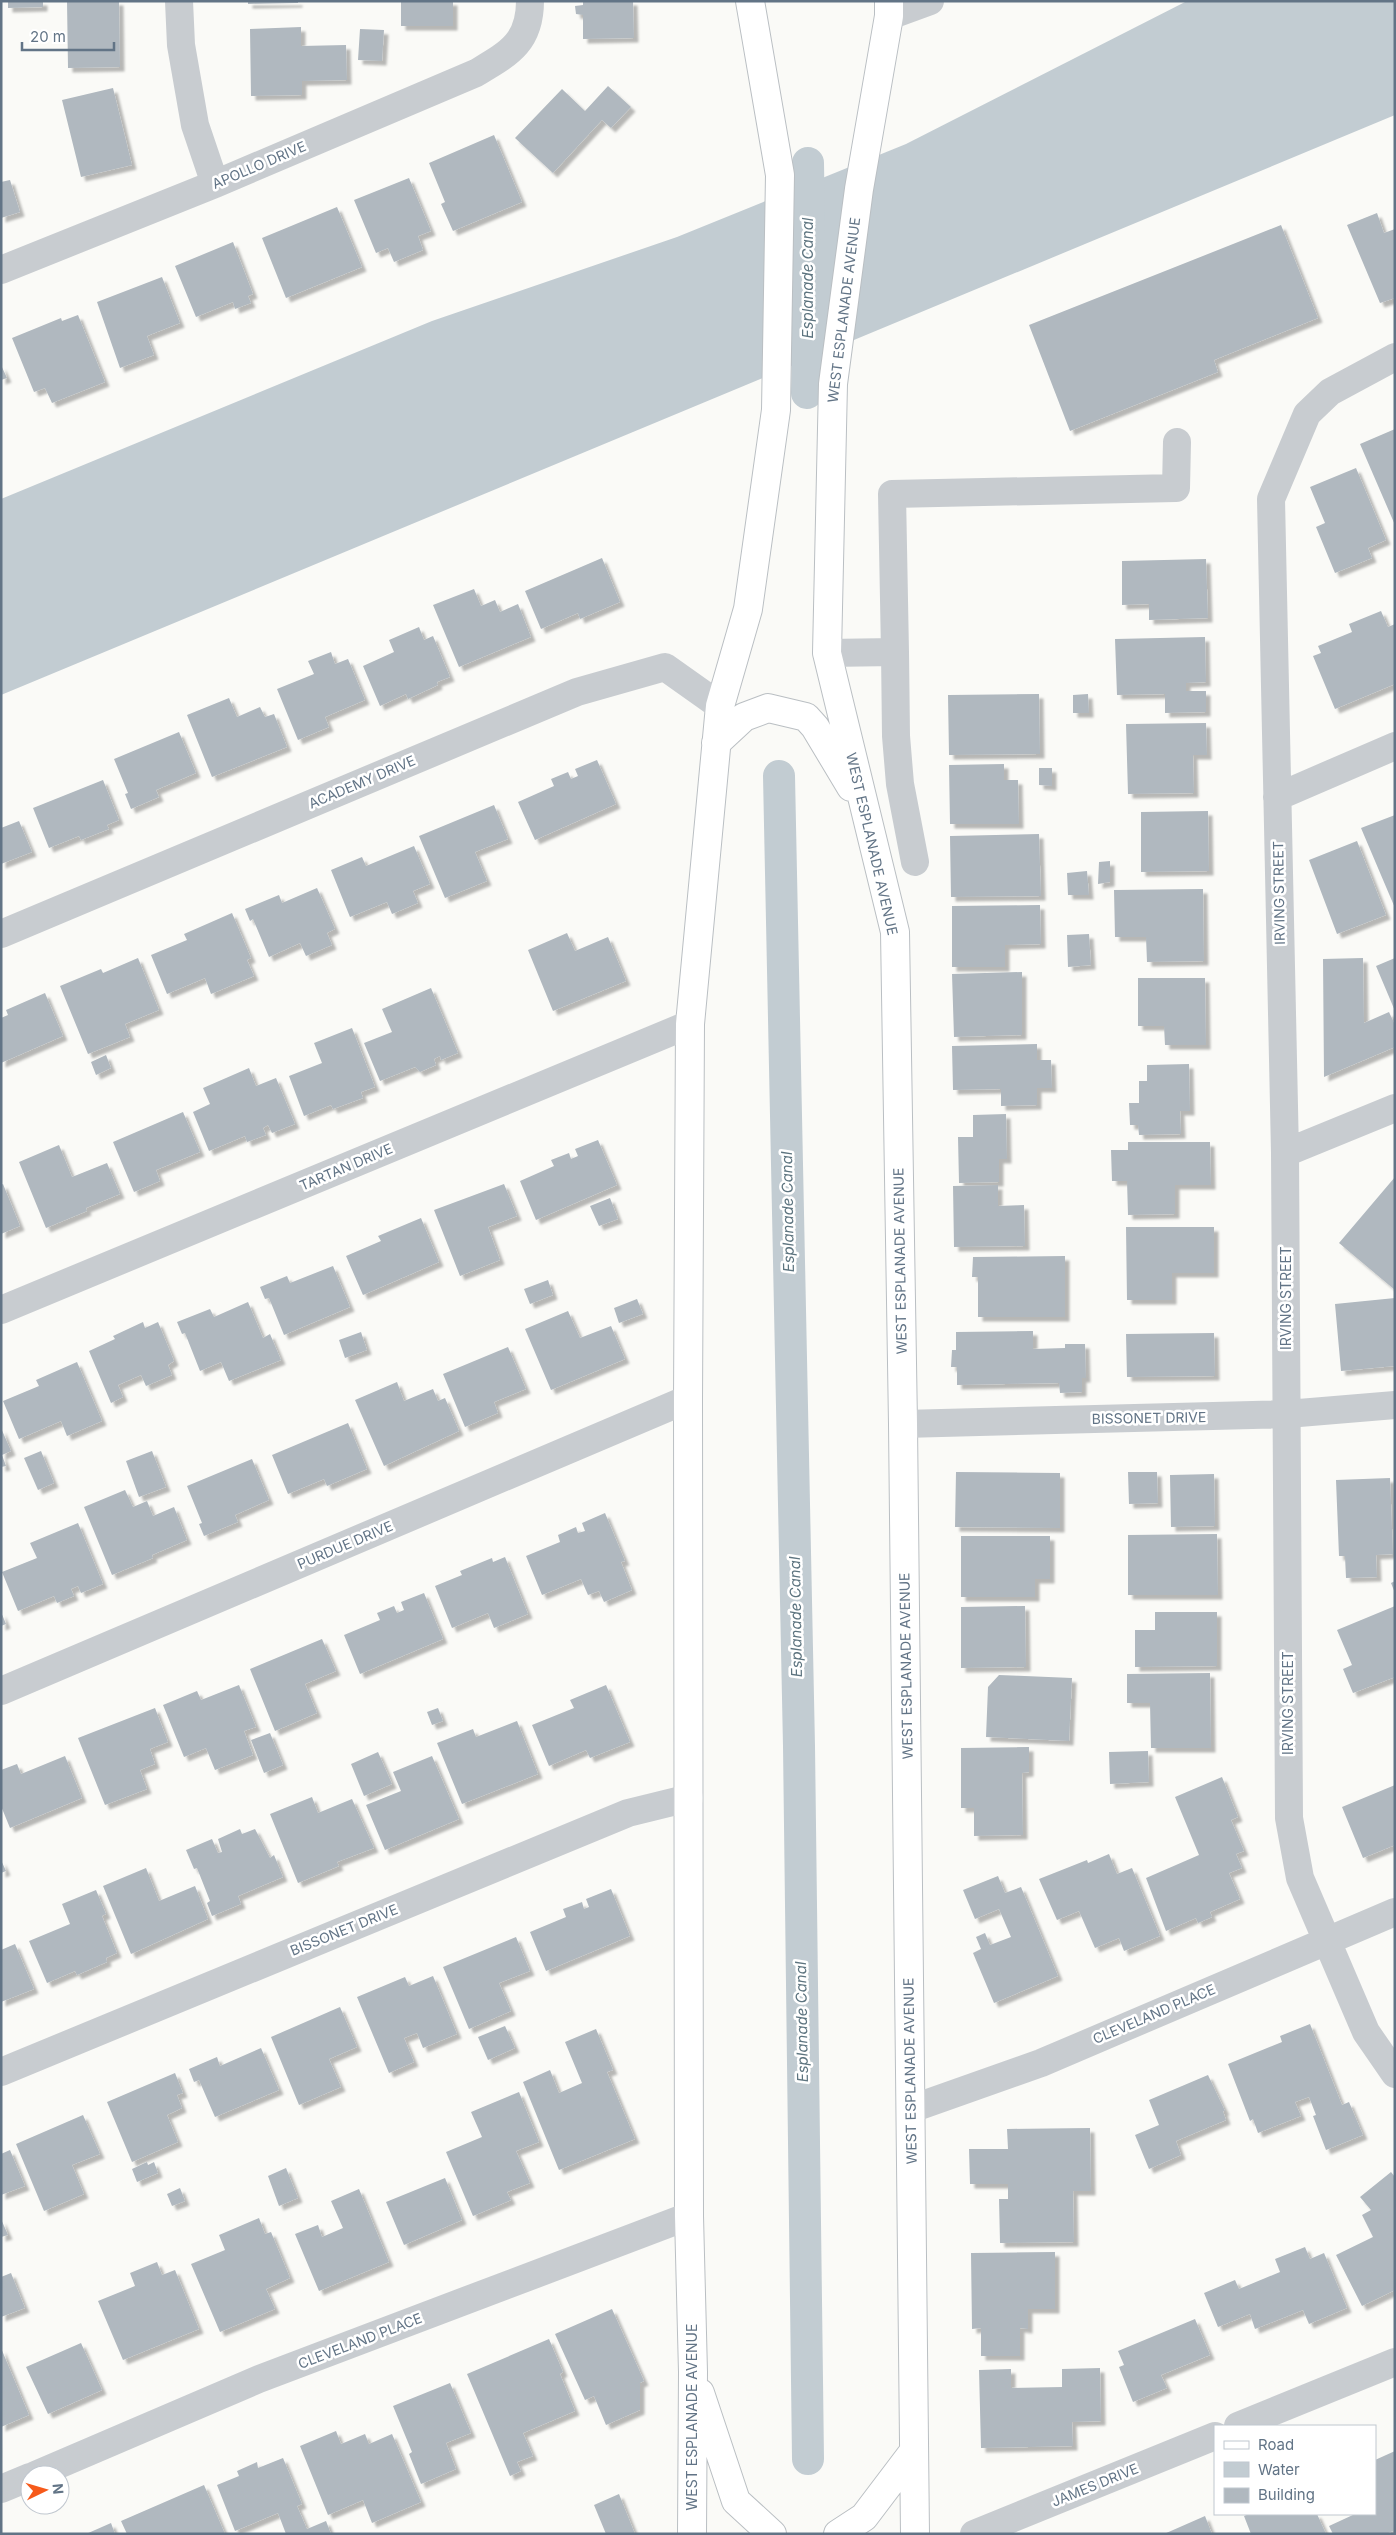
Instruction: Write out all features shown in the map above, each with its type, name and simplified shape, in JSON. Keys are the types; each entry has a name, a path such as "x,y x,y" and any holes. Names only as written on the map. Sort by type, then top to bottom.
{"main road":[{"name":"WEST ESPLANADE AVENUE","path":"692,2534 693,2372 689,2216 688,1399 690,1024 720,706 748,609 776,410 780,175 750,1"},
{"name":"WEST ESPLANADE AVENUE","path":"889,9 868,138 833,384 827,653 894,932 903,1424 915,2534"},
{"path":"716,743 744,717 768,708 806,717 815,727 865,810"},
{"path":"693,2372 736,2501 772,2534"},
{"path":"838,2534 864,2516 914,2451"}],"street":[{"path":"180,1 181,44 195,125 215,184"},
{"name":"APOLLO DRIVE","path":"1,270 215,184 476,73 512,51 530,21 530,1"},
{"path":"889,9 930,1"},
{"name":"IRVING STREET","path":"1395,356 1330,392 1307,414 1271,499 1286,1153 1289,1818 1300,1878 1366,2032 1395,2074"},
{"path":"915,862 900,784 897,745 892,494 1176,488 1177,442"},
{"path":"827,653 895,652"},
{"name":"ACADEMY DRIVE","path":"1,934 577,692 665,667 720,706"},
{"path":"1277,797 1395,746"},
{"name":"TARTAN DRIVE","path":"1,1310 690,1024"},
{"path":"1286,1153 1395,1108"},
{"name":"PURDUE DRIVE","path":"1,1692 688,1399"},
{"name":"BISSONET DRIVE","path":"903,1424 1287,1414 1395,1405"},
{"name":"BISSONET DRIVE","path":"1,2072 628,1813 689,1798"},
{"name":"CLEVELAND PLACE","path":"910,2108 1040,2063 1395,1912"},
{"name":"CLEVELAND PLACE","path":"59,2465 260,2380 689,2216"},
{"path":"1240,2425 1395,2362"},
{"name":"JAMES DRIVE","path":"974,2534 1214,2436"},
{"path":"1,2489 20,2481"}],"water":[{"path":"1187,1 1395,1 1395,115 1,695 1,499 432,321 677,237 906,144"}],"building":[{"path":"8,1 43,1 43,7 8,8"},
{"path":"67,1 119,1 120,67 68,68"},
{"path":"248,1 298,1 298,3 248,4"},
{"path":"401,1 453,1 453,26 401,26"},
{"path":"583,1 633,1 634,38 583,39 583,15 576,14 575,6 583,5"},
{"path":"301,27 301,46 346,45 347,80 302,81 302,95 251,96 250,29"},
{"path":"360,29 384,30 382,61 358,60"},
{"path":"608,86 631,107 611,128 602,120 553,173 515,138 562,89 585,111"},
{"path":"113,88 132,165 81,177 62,100"},
{"path":"494,135 522,202 453,231 441,204 445,202 429,163"},
{"path":"409,178 431,231 418,236 423,250 394,262 388,248 376,253 354,200"},
{"path":"10,180 20,212 1,218 1,182"},
{"path":"337,207 362,267 286,298 262,238"},
{"path":"1377,213 1384,233 1395,229 1395,298 1380,303 1347,225"},
{"path":"1281,225 1318,318 1214,360 1218,372 1070,431 1029,325"},
{"path":"233,242 253,294 248,296 251,303 235,309 233,302 196,317 175,266"},
{"path":"162,277 180,323 147,336 154,355 120,368 97,302"},
{"path":"78,315 105,382 52,403 45,388 34,392 12,338 61,318 62,321"},
{"path":"1,365 7,378 1,380"},
{"path":"1395,429 1395,525 1360,444"},
{"path":"1356,468 1386,540 1368,548 1372,558 1335,573 1316,527 1325,523 1310,487"},
{"path":"602,558 620,602 580,619 578,613 541,629 525,591"},
{"path":"1206,559 1208,618 1149,620 1149,604 1122,605 1122,561"},
{"path":"474,589 481,606 495,600 500,612 518,604 531,637 459,667 433,605"},
{"path":"1381,611 1388,627 1395,624 1395,684 1335,709 1313,656 1321,653 1318,646 1352,632 1349,624"},
{"path":"419,627 424,640 433,636 450,677 437,682 438,685 408,699 406,694 380,706 363,666 394,652 389,640"},
{"path":"1205,637 1206,682 1186,683 1186,691 1206,691 1206,712 1165,713 1165,694 1117,695 1115,639"},
{"path":"331,652 335,664 348,659 365,700 325,717 329,727 298,740 277,689 314,674 308,661"},
{"path":"1039,694 1040,754 949,755 948,695"},
{"path":"1088,694 1089,713 1073,713 1073,695"},
{"path":"229,698 237,717 260,707 265,717 274,714 287,747 212,777 187,715"},
{"path":"1206,723 1207,755 1193,755 1194,793 1128,794 1126,724"},
{"path":"179,732 196,773 156,790 159,797 131,809 125,794 128,793 114,759"},
{"path":"597,760 616,804 535,840 518,802 554,786 551,779 568,772 571,779 578,776 575,769"},
{"path":"1004,764 1004,780 1018,780 1019,824 950,824 949,765"},
{"path":"1039,768 1052,768 1052,786 1039,785"},
{"path":"103,780 119,820 107,825 109,829 81,840 79,836 49,848 33,808"},
{"path":"494,805 508,839 475,852 487,881 445,898 419,836"},
{"path":"1208,811 1209,871 1141,872 1141,812"},
{"path":"1395,815 1395,908 1361,828"},
{"path":"19,821 32,852 1,864 1,828"},
{"path":"1039,834 1041,896 951,897 950,836"},
{"path":"1357,841 1386,915 1337,934 1309,860"},
{"path":"414,846 430,884 413,891 418,903 392,914 387,902 350,917 331,870 362,857 366,866"},
{"path":"1110,861 1110,882 1098,884 1099,862"},
{"path":"1087,871 1089,895 1068,895 1067,873"},
{"path":"317,888 335,929 327,933 332,945 306,956 300,943 269,957 253,919 250,921 245,909 279,895 282,903"},
{"path":"1203,889 1204,961 1147,962 1146,937 1115,937 1114,890"},
{"path":"1040,905 1041,944 1005,945 1005,967 952,967 952,906"},
{"path":"232,913 251,958 247,960 254,976 211,994 205,978 167,994 151,955 187,940 184,934"},
{"path":"567,933 575,951 608,937 626,981 553,1011 528,950"},
{"path":"1089,934 1091,965 1068,967 1067,935"},
{"path":"138,958 159,1010 125,1024 130,1037 88,1054 60,986 101,969 103,973"},
{"path":"1363,958 1364,1023 1389,1012 1395,1025 1395,1047 1324,1077 1323,959"},
{"path":"1395,958 1395,1011 1376,966"},
{"path":"1022,972 1022,1035 954,1037 952,974"},
{"path":"1138,978 1205,978 1206,1045 1165,1045 1164,1026 1138,1026"},
{"path":"431,988 458,1053 441,1060 440,1056 434,1059 436,1065 420,1072 415,1067 380,1081 364,1043 392,1032 382,1009"},
{"path":"45,993 63,1036 1,1063 1,1018 8,1015 6,1010"},
{"path":"352,1028 375,1087 361,1092 363,1098 333,1109 331,1105 304,1116 289,1076 322,1063 314,1043"},
{"path":"1037,1044 1037,1060 1051,1060 1052,1088 1037,1088 1037,1105 1001,1106 1001,1089 953,1090 952,1046"},
{"path":"106,1055 111,1068 96,1075 91,1062"},
{"path":"1189,1064 1190,1111 1180,1111 1181,1134 1139,1135 1138,1125 1130,1125 1129,1103 1139,1103 1139,1081 1147,1081 1147,1065"},
{"path":"249,1068 256,1086 276,1078 295,1124 272,1133 268,1125 263,1128 266,1135 247,1142 245,1136 209,1151 193,1112 210,1104 203,1088"},
{"path":"183,1112 200,1152 156,1170 160,1181 134,1192 113,1142"},
{"path":"1006,1114 1007,1159 999,1159 999,1182 959,1183 958,1137 973,1137 973,1115"},
{"path":"598,1140 617,1185 536,1220 520,1181 554,1166 551,1160 569,1153 571,1159 578,1156 575,1149"},
{"path":"1128,1142 1210,1142 1211,1185 1175,1185 1175,1214 1128,1215 1127,1181 1112,1181 1111,1150 1128,1150"},
{"path":"59,1145 72,1177 107,1163 120,1194 86,1208 87,1211 46,1228 19,1162"},
{"path":"1395,1177 1395,1290 1339,1243"},
{"path":"3,1184 20,1226 1,1234 1,1185"},
{"path":"504,1184 517,1216 488,1227 500,1260 460,1276 434,1210"},
{"path":"998,1185 998,1206 1024,1205 1025,1246 954,1247 953,1186"},
{"path":"610,1198 618,1219 599,1226 590,1206"},
{"path":"421,1218 439,1262 363,1295 346,1256 381,1241 378,1236"},
{"path":"1126,1227 1214,1227 1214,1273 1172,1273 1172,1300 1127,1300"},
{"path":"1065,1256 1065,1317 978,1317 978,1277 972,1277 973,1257"},
{"path":"333,1266 350,1307 284,1335 269,1298 265,1299 260,1287 287,1276 290,1283"},
{"path":"548,1280 553,1295 530,1304 524,1289"},
{"path":"1395,1298 1395,1366 1341,1371 1335,1304"},
{"path":"637,1299 643,1314 619,1323 614,1308"},
{"path":"248,1302 263,1338 270,1334 281,1360 229,1381 221,1362 200,1371 185,1333 182,1334 177,1322 210,1309 214,1317"},
{"path":"568,1311 580,1338 611,1326 625,1359 551,1390 525,1329"},
{"path":"143,1322 145,1328 158,1322 174,1361 168,1365 172,1375 146,1386 141,1375 118,1385 123,1397 111,1403 89,1351 115,1339 113,1336"},
{"path":"1033,1331 1033,1349 1065,1348 1065,1344 1085,1344 1086,1378 1082,1378 1082,1392 1060,1393 1059,1383 957,1385 957,1367 951,1367 952,1350 956,1350 956,1332"},
{"path":"361,1332 367,1350 345,1358 339,1340"},
{"path":"1214,1333 1215,1376 1127,1377 1126,1334"},
{"path":"508,1347 526,1389 494,1402 498,1413 465,1427 443,1374"},
{"path":"77,1362 102,1421 67,1436 61,1421 19,1439 3,1401 39,1386 36,1380"},
{"path":"397,1382 404,1401 433,1389 438,1401 445,1398 459,1431 384,1466 355,1400"},
{"path":"348,1423 367,1469 327,1486 324,1479 288,1494 272,1455"},
{"path":"1,1428 11,1451 2,1455 6,1466 1,1467"},
{"path":"41,1451 54,1483 38,1490 24,1458"},
{"path":"152,1451 166,1487 139,1497 126,1461"},
{"path":"252,1459 269,1500 235,1515 238,1522 204,1536 199,1524 202,1523 187,1486"},
{"path":"956,1472 1060,1473 1060,1528 955,1527"},
{"path":"1128,1472 1157,1472 1158,1503 1129,1504"},
{"path":"1214,1474 1215,1526 1171,1527 1170,1475"},
{"path":"1390,1478 1393,1554 1376,1555 1377,1577 1346,1578 1345,1556 1339,1556 1336,1480"},
{"path":"125,1490 133,1507 147,1501 153,1516 174,1507 187,1540 152,1555 153,1558 112,1575 84,1507"},
{"path":"605,1513 625,1561 621,1562 632,1590 604,1602 599,1591 588,1595 581,1579 542,1595 526,1556 560,1542 558,1535 576,1527 578,1533 585,1531 582,1523"},
{"path":"78,1523 103,1584 81,1593 78,1586 71,1589 74,1596 57,1603 54,1596 18,1611 2,1572 37,1558 30,1543"},
{"path":"1217,1534 1218,1595 1128,1595 1128,1535"},
{"path":"961,1536 1050,1536 1050,1579 1035,1579 1035,1597 961,1597"},
{"path":"505,1557 528,1614 494,1628 488,1613 452,1628 435,1586 462,1575 460,1571 492,1558 493,1562"},
{"path":"1395,1581 1395,1593 1391,1583"},
{"path":"424,1593 443,1639 360,1674 344,1635 380,1620 377,1613 394,1606 397,1613 404,1610 401,1602"},
{"path":"1025,1606 1026,1667 961,1668 961,1607"},
{"path":"1395,1606 1395,1677 1353,1693 1343,1669 1352,1665 1337,1630"},
{"path":"1,1612 6,1624 1,1626"},
{"path":"1155,1612 1217,1612 1217,1666 1135,1667 1135,1630 1155,1630"},
{"path":"322,1639 336,1671 305,1684 317,1713 275,1731 250,1669"},
{"path":"1210,1673 1211,1748 1151,1748 1150,1703 1127,1703 1127,1674"},
{"path":"999,1675 1072,1678 1069,1741 986,1737 988,1687"},
{"path":"239,1685 256,1727 244,1731 253,1755 215,1770 206,1748 184,1757 163,1705 197,1691 201,1700"},
{"path":"606,1685 630,1742 590,1758 586,1750 549,1766 532,1725 574,1708 570,1700"},
{"path":"155,1708 168,1742 150,1749 155,1764 140,1770 147,1789 105,1805 78,1738"},
{"path":"438,1708 443,1721 432,1725 427,1712"},
{"path":"517,1721 538,1774 462,1804 437,1743 473,1729 476,1737"},
{"path":"270,1733 283,1765 264,1773 251,1740"},
{"path":"1029,1747 1029,1772 1022,1773 1023,1835 974,1836 974,1808 961,1808 961,1748"},
{"path":"1148,1751 1149,1782 1110,1784 1109,1752"},
{"path":"378,1752 392,1784 364,1796 351,1764"},
{"path":"65,1756 82,1798 10,1828 1,1806 1,1770 17,1764 21,1774"},
{"path":"432,1756 459,1819 385,1850 366,1805 401,1791 393,1772"},
{"path":"1222,1777 1238,1817 1231,1820 1244,1851 1236,1854 1242,1868 1229,1873 1240,1899 1210,1912 1212,1917 1198,1923 1196,1918 1166,1931 1146,1878 1199,1855 1175,1797"},
{"path":"1395,1785 1395,1845 1363,1858 1342,1807"},
{"path":"312,1797 318,1813 352,1799 374,1848 337,1862 339,1866 298,1883 270,1814"},
{"path":"240,1829 242,1834 255,1829 270,1858 274,1855 283,1877 238,1896 241,1904 212,1916 207,1903 210,1901 197,1868 194,1869 186,1850 212,1839 218,1853 222,1852 218,1839"},
{"path":"1109,1854 1117,1874 1132,1868 1160,1936 1124,1951 1119,1938 1095,1948 1079,1911 1057,1920 1039,1879 1087,1860 1088,1863"},
{"path":"1,1860 6,1871 1,1873"},
{"path":"146,1868 159,1901 195,1886 208,1919 131,1954 103,1886"},
{"path":"998,1876 1005,1893 1021,1887 1058,1976 994,2003 973,1953 981,1949 976,1937 985,1933 990,1945 1011,1937 999,1909 975,1919 963,1890"},
{"path":"611,1889 630,1936 546,1971 530,1932 566,1917 563,1909 582,1902 584,1909 589,1907 586,1899"},
{"path":"96,1890 106,1914 102,1916 117,1953 106,1958 107,1962 77,1975 75,1971 47,1983 29,1941 70,1924 62,1904"},
{"path":"516,1937 530,1971 499,1983 511,2011 469,2029 443,1967"},
{"path":"15,1944 34,1989 1,2002 1,1950"},
{"path":"433,1976 457,2034 423,2048 417,2033 404,2038 414,2062 389,2073 357,1997 405,1977 409,1986"},
{"path":"340,2007 357,2047 329,2059 341,2087 299,2105 271,2037"},
{"path":"1310,2024 1342,2105 1349,2102 1363,2135 1326,2150 1313,2116 1316,2115 1309,2097 1295,2102 1301,2116 1258,2133 1253,2119 1250,2121 1228,2064 1282,2042 1280,2036"},
{"path":"505,2026 515,2048 488,2060 478,2037"},
{"path":"596,2029 613,2070 607,2072 635,2139 559,2170 523,2082 550,2070 559,2093 582,2083 565,2042"},
{"path":"261,2048 279,2090 215,2117 199,2080 194,2082 189,2069 217,2057 220,2066"},
{"path":"175,2073 183,2093 177,2095 182,2108 167,2115 178,2142 132,2162 107,2102"},
{"path":"1208,2075 1225,2111 1223,2111 1226,2120 1176,2141 1181,2155 1149,2169 1135,2135 1159,2125 1149,2100"},
{"path":"519,2092 539,2142 516,2151 530,2183 507,2192 511,2200 473,2216 446,2152 482,2137 471,2112"},
{"path":"83,2115 100,2154 72,2165 84,2194 44,2211 16,2144"},
{"path":"1090,2128 1091,2191 1073,2191 1074,2242 1000,2243 999,2199 1008,2199 1008,2184 970,2184 969,2149 1008,2149 1007,2129"},
{"path":"10,2150 25,2186 1,2195 1,2154"},
{"path":"147,2162 148,2165 154,2162 158,2173 137,2182 132,2169"},
{"path":"286,2168 298,2198 279,2206 268,2176"},
{"path":"1391,2172 1395,2177 1395,2290 1362,2306 1336,2255 1373,2237 1362,2215 1371,2210 1360,2197"},
{"path":"445,2178 462,2220 404,2245 386,2202"},
{"path":"180,2188 185,2201 172,2206 167,2194"},
{"path":"359,2189 389,2262 319,2291 295,2234 318,2225 322,2237 343,2228 331,2201"},
{"path":"259,2218 265,2234 271,2232 290,2278 266,2289 275,2309 220,2332 191,2264 225,2250 219,2235"},
{"path":"1,2219 8,2235 1,2237"},
{"path":"1305,2247 1310,2259 1324,2253 1347,2308 1309,2324 1303,2310 1255,2329 1250,2314 1218,2327 1204,2293 1235,2280 1239,2289 1280,2272 1275,2259"},
{"path":"1055,2252 1055,2309 1028,2309 1028,2329 1020,2328 1020,2356 981,2356 981,2328 972,2329 971,2253"},
{"path":"157,2262 162,2275 175,2270 199,2329 123,2360 98,2301 135,2286 130,2273"},
{"path":"11,2273 25,2308 1,2317 1,2277"},
{"path":"612,2309 644,2381 640,2383 640,2410 606,2425 594,2396 585,2400 555,2334"},
{"path":"1195,2319 1210,2355 1161,2375 1167,2388 1133,2402 1119,2367 1124,2365 1118,2351"},
{"path":"549,2339 563,2372 560,2374 575,2411 523,2433 533,2456 517,2462 521,2471 510,2476 467,2374"},
{"path":"81,2343 102,2390 48,2414 26,2367"},
{"path":"1,2348 29,2415 1,2427"},
{"path":"1100,2368 1101,2421 1072,2422 1073,2446 981,2448 979,2370 1011,2369 1011,2388 1062,2387 1062,2369"},
{"path":"450,2383 471,2433 446,2443 456,2469 421,2484 409,2454 412,2452 393,2406"},
{"path":"336,2431 341,2444 365,2434 369,2444 392,2434 421,2502 372,2523 363,2500 328,2515 300,2446"},
{"path":"1395,2451 1395,2530 1386,2534 1333,2534 1329,2526 1353,2515 1376,2515 1376,2460"},
{"path":"283,2458 302,2504 297,2506 307,2529 326,2521 331,2534 286,2534 278,2513 235,2531 217,2485 239,2476 237,2471 257,2462 258,2468"},
{"path":"204,2485 225,2534 127,2534 121,2521"},
{"path":"619,2494 635,2534 606,2534 594,2505"},
{"path":"1317,2515 1326,2534 1251,2534 1244,2516"},
{"path":"1205,2516 1212,2534 1164,2534"},
{"path":"111,2523 115,2534 86,2534"}],"waterway":[{"name":"Esplanade Canal","path":"808,163 809,228"},
{"name":"Esplanade Canal","path":"807,393 809,315"},
{"name":"Esplanade Canal","path":"779,776 799,1746 808,2459"}]}
